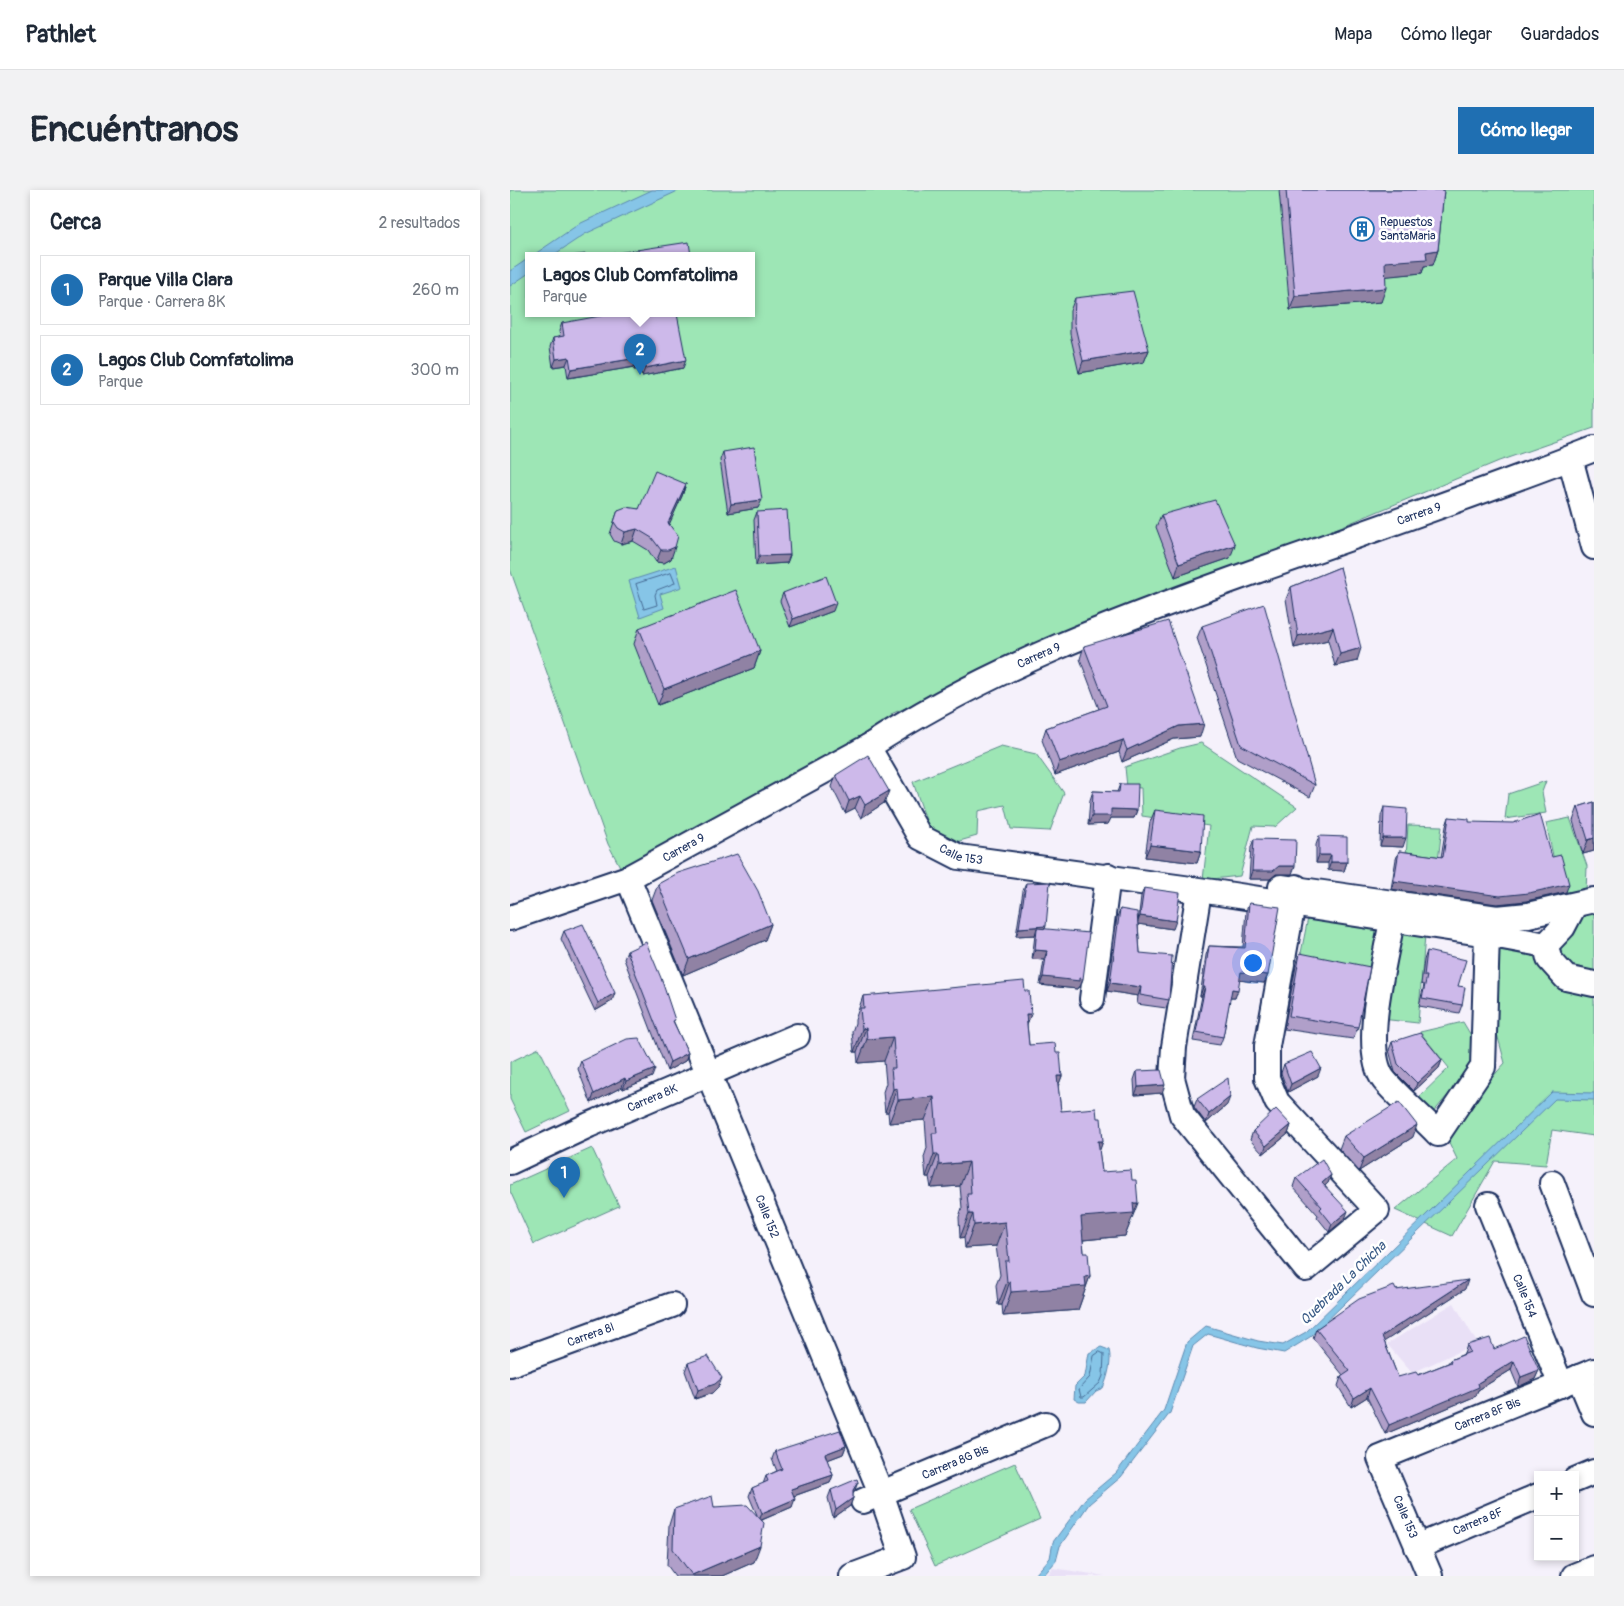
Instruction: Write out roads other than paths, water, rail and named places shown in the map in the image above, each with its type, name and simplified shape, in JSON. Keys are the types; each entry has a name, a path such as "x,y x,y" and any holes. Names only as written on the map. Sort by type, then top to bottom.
{"street":[{"name":"Carrera 9","path":"510,918 628,878 868,747 902,724 996,673 1133,617 1594,449"},
{"path":"1570,458 1594,547"},
{"name":"Calle 153","path":"868,747 920,837 959,857 1206,891 1295,896"},
{"path":"1092,998 1108,876"},
{"name":"Calle 152","path":"628,878 708,1073 872,1497 903,1557 852,1576"},
{"path":"1206,891 1174,1047 1172,1078 1182,1115 1306,1269 1377,1210 1277,1102 1267,1078 1267,1046 1295,896"},
{"path":"1295,896 1496,918 1528,915 1584,903"},
{"path":"1295,896 1392,920 1546,945"},
{"path":"1546,945 1584,903"},
{"path":"1392,920 1373,1033 1374,1056 1383,1079 1438,1134 1483,1068 1486,934"},
{"path":"1546,945 1549,958 1566,978 1594,984"},
{"name":"Carrera 8K","path":"510,1162 589,1125 797,1036"},
{"path":"1552,1183 1594,1294"},
{"name":"Calle 154","path":"1488,1205 1578,1378 1594,1413"},
{"name":"Carrera 8I","path":"510,1364 672,1305"},
{"name":"Carrera 8F Bis","path":"1380,1458 1578,1378"},
{"name":"Carrera 8G Bis","path":"872,1497 1046,1424"},
{"name":"Calle 153","path":"1380,1458 1430,1576"},
{"path":"1579,1478 1594,1472"},
{"name":"Carrera 8F","path":"1417,1546 1534,1498"},
{"path":"1574,1576 1594,1568"}],"water":[{"path":"652,190 680,190 585,234 558,252 538,252 579,224"},
{"path":"525,261 525,276 510,286 510,271"},
{"path":"676,566 682,587 660,594 664,608 640,617 629,581"},
{"path":"1552,1092 1594,1093 1594,1100 1555,1099 1310,1337 1284,1353 1257,1348 1208,1334 1193,1346 1170,1413 1121,1477 1089,1504 1060,1546 1056,1561 1043,1576 1034,1576 1050,1558 1053,1542 1085,1499 1116,1473 1164,1410 1187,1342 1206,1326 1258,1341 1283,1345 1306,1332"},
{"path":"1101,1347 1109,1350 1110,1354 1105,1384 1103,1388 1096,1391 1086,1402 1079,1402 1074,1399 1075,1386 1085,1376 1089,1353"}],"place":[{"name":"Repuestos SantaMaria","path":"1362,229"},
{"name":"Lagos Club Comfatolima","path":"640,375"},
{"name":"Parque Villa Clara","path":"564,1198"}],"water label":[{"name":"Quebrada La Chicha","path":"1343,1283"}]}
